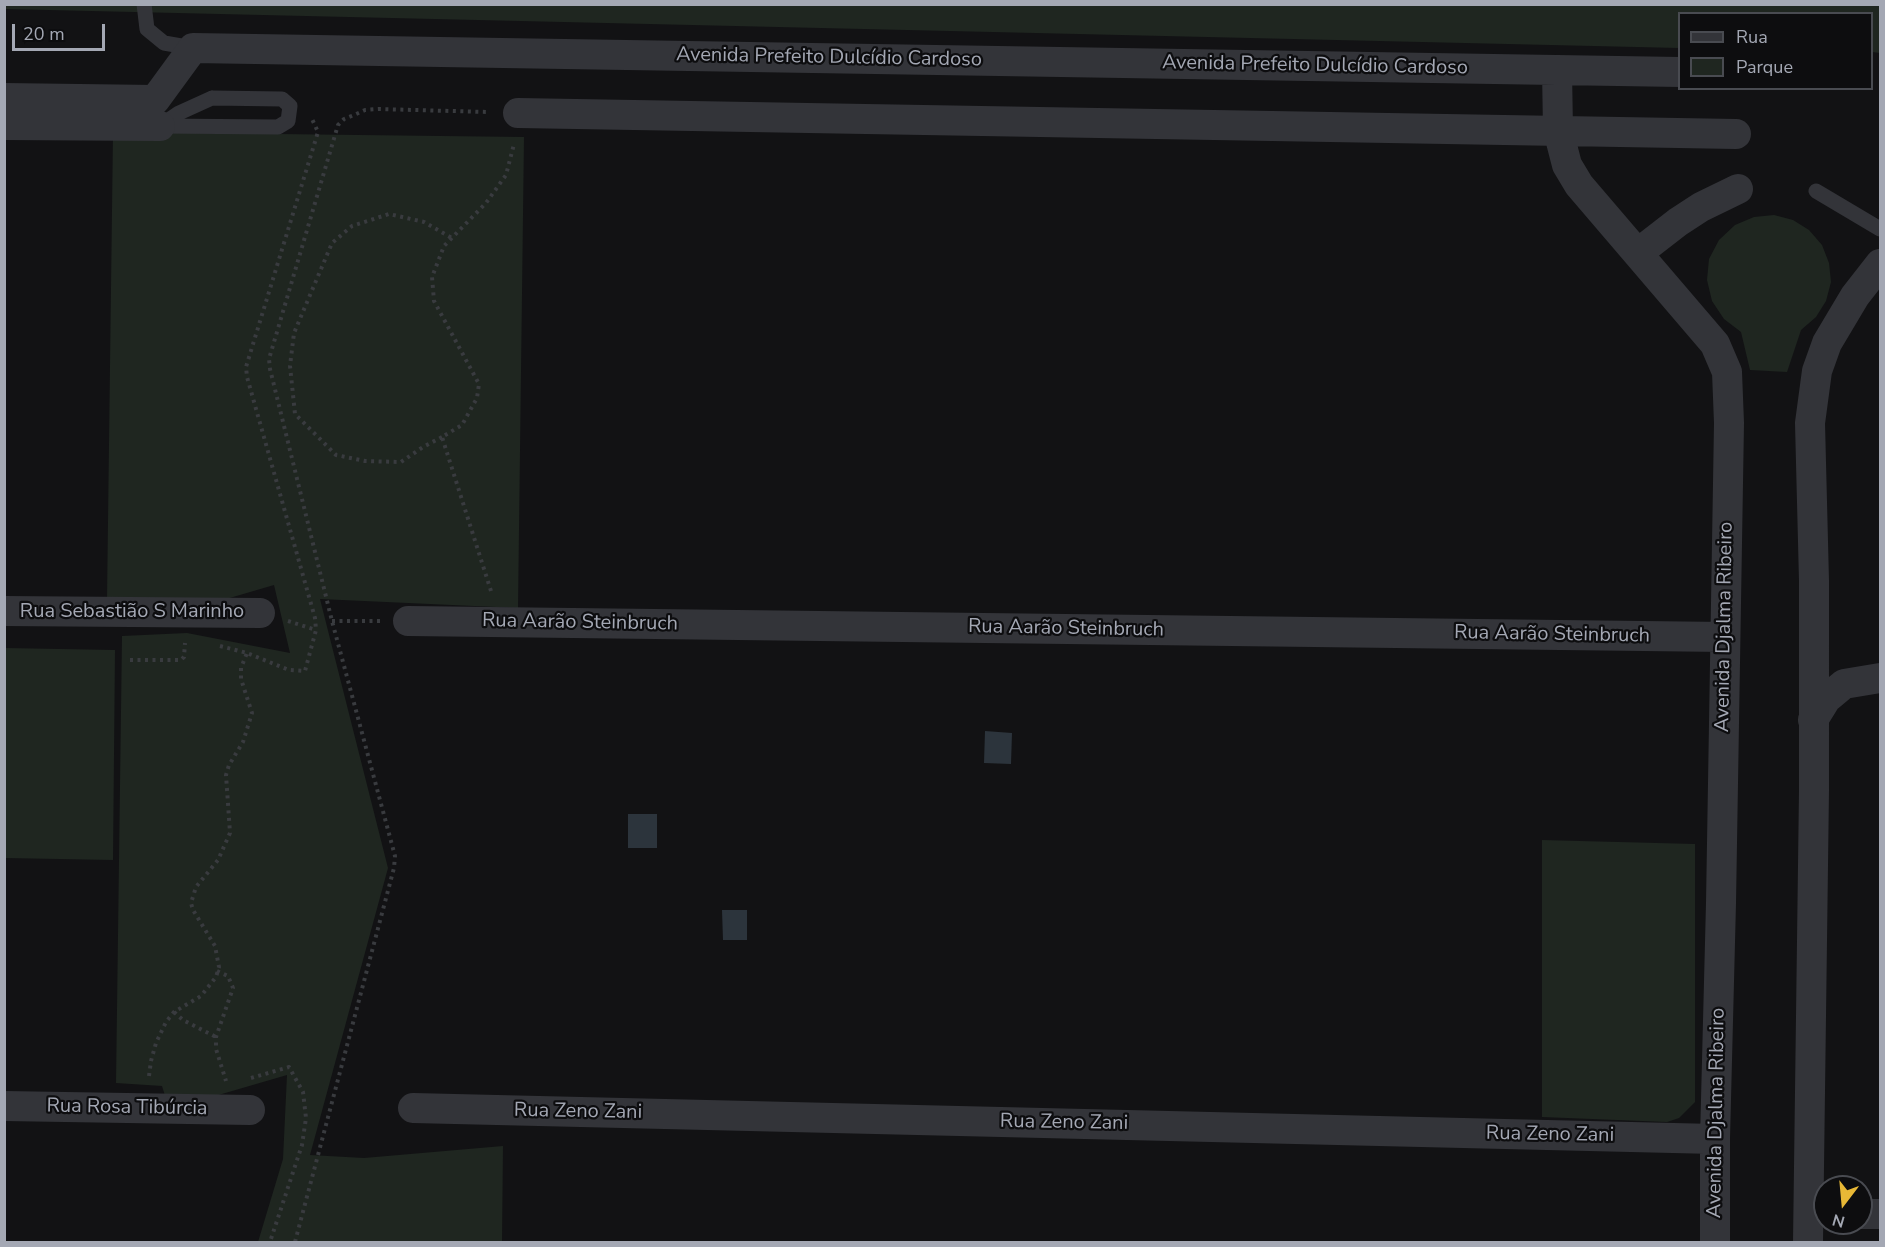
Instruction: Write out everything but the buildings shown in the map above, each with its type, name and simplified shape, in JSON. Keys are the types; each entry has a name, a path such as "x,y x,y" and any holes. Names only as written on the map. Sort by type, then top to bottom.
{"street":[{"name":"Avenida Prefeito Dulcídio Cardoso","path":"193,48 1678,72"},
{"path":"4,98 155,100 193,48"},
{"name":"Avenida Djalma Ribeiro","path":"1557,70 1558,130 1567,165 1579,185 1715,344 1727,372 1729,423 1715,1242"},
{"path":"518,113 1736,134"},
{"path":"4,125 160,126"},
{"path":"1638,253 1701,207 1738,189"},
{"path":"1808,1242 1814,790 1814,581 1810,423 1817,371 1827,343 1855,296 1881,264"},
{"name":"Rua Sebastião S Marinho","path":"4,611 260,613"},
{"name":"Rua Aarão Steinbruch","path":"408,621 1725,637"},
{"path":"1813,720 1826,699 1844,684 1881,678"},
{"name":"Rua Rosa Tibúrcia","path":"4,1106 250,1110"},
{"name":"Rua Zeno Zani","path":"413,1108 1715,1139"}],"lane":[{"path":"144,4 147,29 164,43 193,48"},
{"path":"212,98 282,99 290,106 288,122 278,127 160,126 179,113 212,98"},
{"path":"1816,191 1881,229"}],"path":[{"path":"295,1242 394,868 395,856 333,621 269,359 338,125 344,119 365,110 378,109 518,113 506,175 486,203 452,238 444,246 432,277 434,301 479,384 477,398 462,425 401,462 365,462 336,455 296,414 290,366 294,333 332,243 352,226 389,214 424,222 452,238"},
{"path":"216,645 247,653 289,670 305,671 316,630 315,618 246,367 318,132 310,116 289,114"},
{"path":"442,437 500,622"},
{"path":"333,621 408,621"},
{"path":"130,660 181,660 184,657 186,641 195,639"},
{"path":"149,1076 160,1032 174,1012 201,996 218,971 215,946 191,903 196,887 218,860 230,833 226,775 229,765 243,742 252,713 241,679 241,668 247,653"},
{"path":"218,971 228,976 233,988 216,1037 216,1049 228,1085"},
{"path":"174,1012 183,1020 216,1037"}],"green space":[{"path":"5,4 1880,4 1880,53 1873,52 1873,12 1678,12 1678,48 5,9"},
{"path":"113,132 524,137 518,608 320,599 388,868 310,1155 364,1158 503,1146 502,1242 258,1242 283,1159 287,1075 191,1103 167,1102 162,1086 116,1083 122,636 187,633 290,653 274,585 216,602 107,599"},
{"path":"1774,215 1793,220 1809,230 1822,245 1829,263 1831,282 1826,301 1816,317 1801,330 1787,372 1750,370 1741,332 1724,319 1712,301 1707,280 1709,259 1719,240 1735,225 1754,217"},
{"path":"5,648 115,650 113,860 5,858"},
{"path":"1542,840 1695,844 1695,1102 1679,1118 1667,1122 1542,1117"}],"shaded area":[{"path":"985,731 1012,733 1011,764 984,763"},
{"path":"628,814 657,814 657,848 628,848"},
{"path":"722,910 747,910 747,940 723,940"}]}
